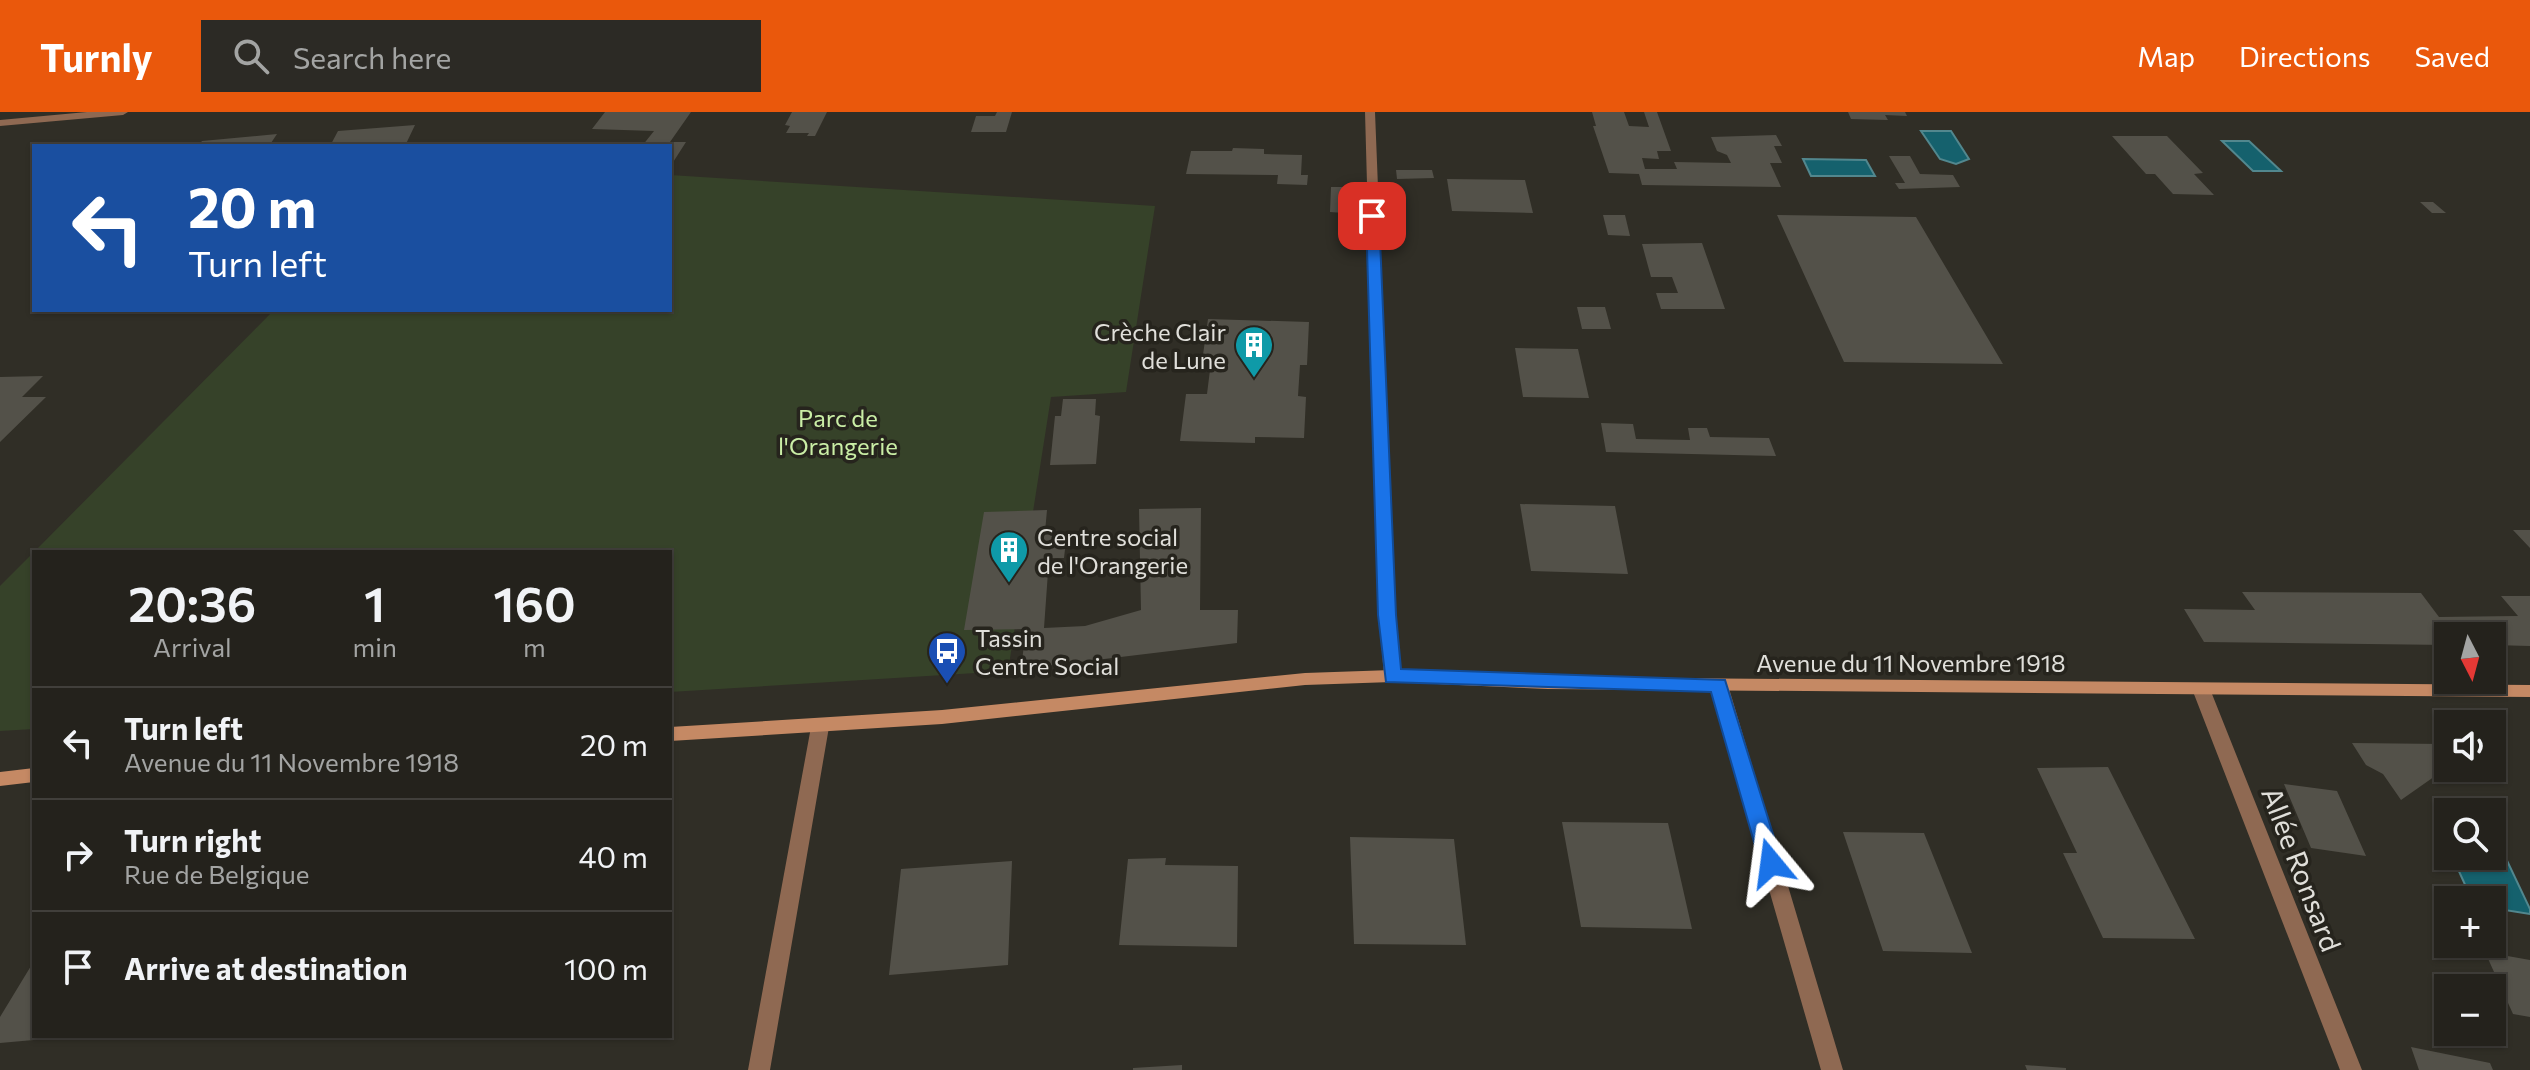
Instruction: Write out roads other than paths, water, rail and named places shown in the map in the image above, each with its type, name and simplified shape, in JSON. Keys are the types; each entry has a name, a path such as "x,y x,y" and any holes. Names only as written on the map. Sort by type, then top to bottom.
{"main road":[{"name":"Avenue du 11 Novembre 1918","path":"672,734 820,727 1019,710 1305,679 1392,676 1719,685 2530,691"},
{"path":"0,779 32,775"}],"street":[{"path":"0,123 123,112"},
{"path":"1370,112 1387,615 1392,676"},
{"path":"1719,685 1832,1070"},
{"name":"Allée Ronsard","path":"2201,689 2351,1070"},
{"path":"759,1070 820,727"}],"water":[{"path":"1921,131 1951,131 1969,159 1956,164 1940,159"},
{"path":"2222,141 2249,141 2281,171 2253,171"},
{"path":"1803,159 1866,160 1875,176 1811,176"},
{"path":"2506,858 2530,914 2506,910 2506,886 2466,886 2458,870 2506,870"}],"place":[{"name":"Crèche Clair de Lune","path":"1254,379"},
{"name":"Centre social de l'Orangerie","path":"1009,584"},
{"name":"Tassin Centre Social","path":"947,685"}],"park label":[{"name":"Parc de l'Orangerie","path":"838,431"}]}
